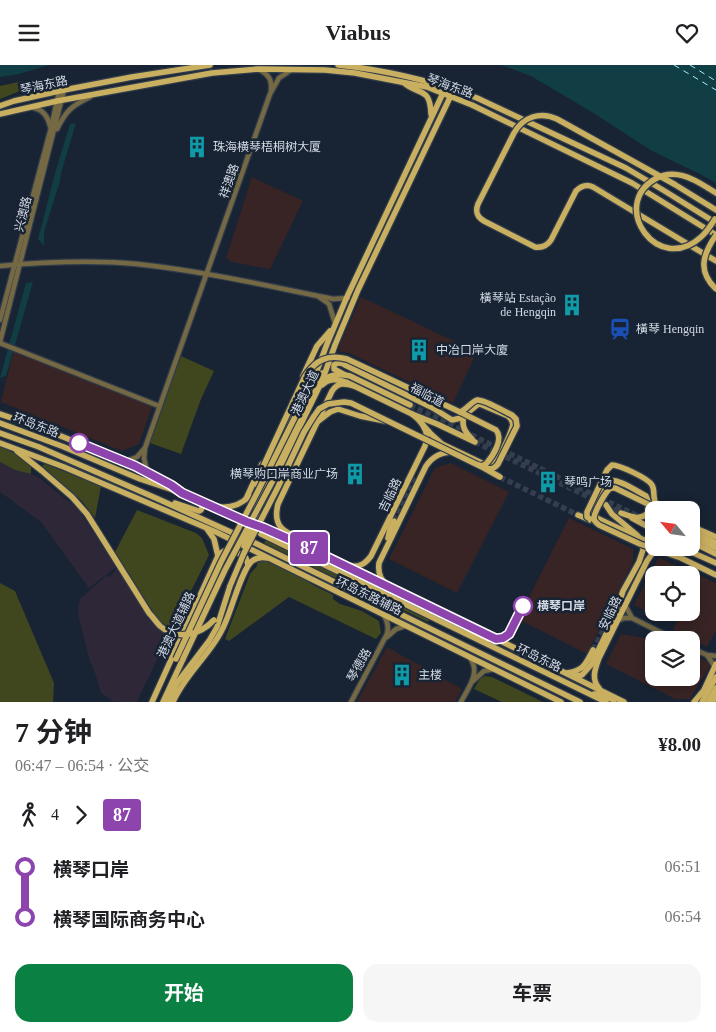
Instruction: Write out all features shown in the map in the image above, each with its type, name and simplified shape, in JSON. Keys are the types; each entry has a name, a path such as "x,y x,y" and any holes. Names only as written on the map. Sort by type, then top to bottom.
{"main road":[{"name":"琴海东路","path":"0,106 14,101 132,77 210,65"},
{"name":"琴海东路","path":"338,65 395,74 454,89 500,107 626,168 716,223"},
{"name":"琴海东路","path":"0,114 212,73 258,69 292,69 355,73 427,87 450,96 632,183 716,235"},
{"path":"403,82 405,85 423,92 427,96 431,108 431,117"},
{"name":"港澳大道","path":"244,523 313,381 346,299 446,87"},
{"name":"港澳大道","path":"163,702 225,570 318,391 355,297 454,89"},
{"path":"716,209 646,167 565,123 542,115 526,119 516,129 476,211 477,215 484,221 535,247 542,247 551,240 576,191 583,186 589,186 716,261"},
{"path":"716,193 685,175 665,175 652,180 644,188 639,198 637,210 639,223 645,234 653,241 668,247 681,247 692,243 701,237 716,218"},
{"path":"716,235 704,259 707,277 716,289"},
{"path":"248,497 317,346 335,324"},
{"path":"214,506 228,507 242,502 248,497 278,445 326,345"},
{"path":"266,528 258,520 256,507 335,345"},
{"path":"285,489 279,489 267,482 263,471 305,377 315,364 332,356 347,359 499,432 498,443 486,464 481,466 475,464"},
{"name":"福临道","path":"410,405 336,371 334,365 339,362 448,418 456,420 461,418 462,414"},
{"path":"322,381 334,375 345,375"},
{"name":"福临道","path":"318,391 324,383 336,379 346,382 475,442 464,427 462,414"},
{"path":"333,560 284,531 278,523 276,512 278,504 334,387 343,383 354,386"},
{"path":"462,414 474,402 480,400 512,415 516,419 517,426 498,464 493,469 484,468"},
{"path":"14,448 72,497 87,514 149,613 165,630 179,634 192,634 208,627 214,620 244,553 309,422 319,409 328,404 351,403 500,477"},
{"path":"412,414 442,444 491,466 496,461 513,424 511,419 482,405 477,405 462,414"},
{"path":"316,424 330,412 338,409 360,416 388,421"},
{"path":"0,414 36,426 124,462 171,485 182,493"},
{"name":"环岛东路","path":"0,423 140,479 214,506 261,534 606,702"},
{"name":"吉临路","path":"371,557 427,443 423,425"},
{"name":"环岛东路","path":"0,433 38,447 266,548 579,702"},
{"name":"环岛东路辅路","path":"0,443 205,527 561,702"},
{"name":"吉临路","path":"380,561 426,466 438,455 446,452 460,452"},
{"path":"419,459 427,454 426,466"},
{"path":"590,519 587,517 587,512 607,470 612,465 618,465 650,482 653,487 654,501"},
{"path":"168,702 177,683 209,641 217,627 242,550 278,471"},
{"path":"109,478 129,495"},
{"path":"645,540 601,520 594,514 593,507 605,483 609,480 615,480 646,496 648,501"},
{"path":"599,525 595,522 594,516 607,491 612,487 645,503"},
{"path":"645,526 621,513 634,518 643,517 649,511 646,496"},
{"path":"158,499 185,505 199,511 204,503"},
{"name":"安临路","path":"574,677 582,675 590,665 613,620 623,591 639,562 643,550 642,541 612,514 606,505"},
{"path":"578,515 590,519 640,545 680,558 716,575"},
{"path":"384,552 394,521"},
{"path":"638,522 645,523"},
{"path":"154,702 176,659 220,562 244,523"},
{"name":"环岛东路辅路","path":"244,523 266,528 624,702"},
{"path":"205,527 214,539 218,556 226,550 233,551 246,558 248,565"},
{"path":"700,529 716,537"},
{"path":"700,535 716,543"},
{"path":"700,540 716,548"},
{"path":"700,546 716,554"},
{"path":"700,553 716,562"},
{"path":"700,555 716,562"},
{"name":"港澳大道辅路","path":"154,702 218,556"},
{"name":"安临路","path":"603,691 596,685 594,675 599,658 650,556"},
{"path":"173,702 188,676 219,637 248,565 263,557 269,558"},
{"path":"342,564 362,565 371,557"},
{"path":"371,557 372,566 377,566 380,561"},
{"path":"380,561 380,578 389,587"},
{"path":"456,619 462,627 478,635 491,645"},
{"path":"429,628 437,637 454,645 466,655"},
{"path":"566,673 582,668 593,650"},
{"path":"698,701 716,666"},
{"path":"698,701 716,677"},
{"path":"533,688 579,702"},
{"path":"708,702 716,688"},
{"path":"590,694 598,694 624,702"},
{"path":"712,702 716,696"}],"street":[{"path":"258,69 268,76 271,85 270,94"},
{"name":"祥澳路","path":"147,473 144,458 145,448 270,94 279,78 292,69"},
{"name":"兴澳路","path":"0,342 54,134 62,91"},
{"path":"54,134 68,110 96,94"},
{"name":"兴澳路","path":"0,320 51,128 60,101"},
{"path":"30,107 37,108 46,115 51,128"},
{"path":"0,266 20,263 90,262 136,264 333,299 355,297"},
{"path":"318,296 329,304 335,324"},
{"path":"0,342 159,406"},
{"path":"124,462 137,457 145,448"},
{"path":"625,605 632,618"},
{"name":"琴德路","path":"350,702 386,638 388,625 381,613"},
{"path":"617,621 624,618 632,618 658,631"},
{"name":"琴德路","path":"386,638 396,629 408,626"},
{"path":"700,652 716,656"},
{"path":"461,702 475,673 472,660 466,655"},
{"path":"707,655 716,666"},
{"path":"472,682 484,671 494,669"}],"shaded area":[{"path":"0,65 49,65 19,74 0,77"},
{"path":"501,65 716,65 716,183 652,151 531,76"},
{"path":"23,81 25,89 0,99 0,86"},
{"path":"76,123 45,229 44,246 38,239 70,124"},
{"path":"252,177 303,201 270,269 231,262 226,258"},
{"path":"33,282 6,376 0,378 26,283"},
{"name":"中冶口岸大廈","path":"361,297 477,352 453,403 349,353 340,352 339,347"},
{"path":"15,345 154,401 139,444 122,451 1,402"},
{"path":"181,356 214,371 201,399 181,454 150,443"},
{"path":"0,446 20,456 31,467 31,474 15,470 0,462"},
{"path":"0,462 15,470 37,476 78,509 116,567 89,588 41,522 0,492"},
{"path":"451,463 509,492 457,593 389,559 435,468"},
{"path":"45,464 101,486 95,518 82,501 42,466"},
{"path":"137,510 196,533 202,538 209,555 172,629 158,620 115,552"},
{"path":"569,518 633,549 633,562 587,654 518,619"},
{"path":"266,540 356,584 354,587 264,543"},
{"path":"659,557 676,566 654,566"},
{"path":"263,561 301,577 333,595 333,599 340,604 362,611 379,621 381,633 376,639 289,597 229,641 225,639 250,574 257,566 257,563"},
{"path":"117,568 152,623 168,636 137,702 114,702 101,693 89,658 79,619 78,606 80,599 107,575 110,577"},
{"path":"701,576 716,583 716,631 707,647 700,643 700,631 677,631 673,629 678,621 700,621"},
{"path":"357,577 366,579 450,620 456,625"},
{"path":"0,583 15,591 54,683 53,702 0,702"},
{"path":"645,584 645,611 634,605"},
{"path":"333,585 422,628 421,630 332,587"},
{"path":"367,590 429,620 428,622 365,592"},
{"path":"621,634 645,638 645,684 606,664"},
{"path":"387,647 462,689 455,702 357,702"},
{"path":"700,658 710,666 700,682"},
{"path":"485,676 492,677 543,702 502,702 474,689 480,679"},
{"path":"649,686 698,686 690,699 675,699"}],"ferry route":[{"path":"674,65 716,90"},
{"path":"690,65 716,81"}],"tunnel":[{"path":"410,405 645,520"},
{"path":"475,442 597,501"},
{"path":"500,477 578,515"},
{"path":"394,521 415,478"},
{"path":"606,505 621,513"},
{"path":"593,650 608,620"}],"bus line":[{"name":"87","path":"79,443 135,466 182,493 367,575 496,639 503,638 509,634 523,606"}],"place":[{"name":"珠海横琴梧桐树大厦","path":"197,147"},
{"name":"橫琴站 Estação de Hengqin","path":"572,305"},
{"name":"橫琴 Hengqin","path":"620,329"},
{"name":"中冶口岸大廈","path":"419,350"},
{"name":"横琴购口岸商业广场","path":"355,474"},
{"name":"琴鸣广场","path":"548,482"},
{"name":"横琴口岸","path":"523,606"},
{"name":"主楼","path":"402,675"}]}
